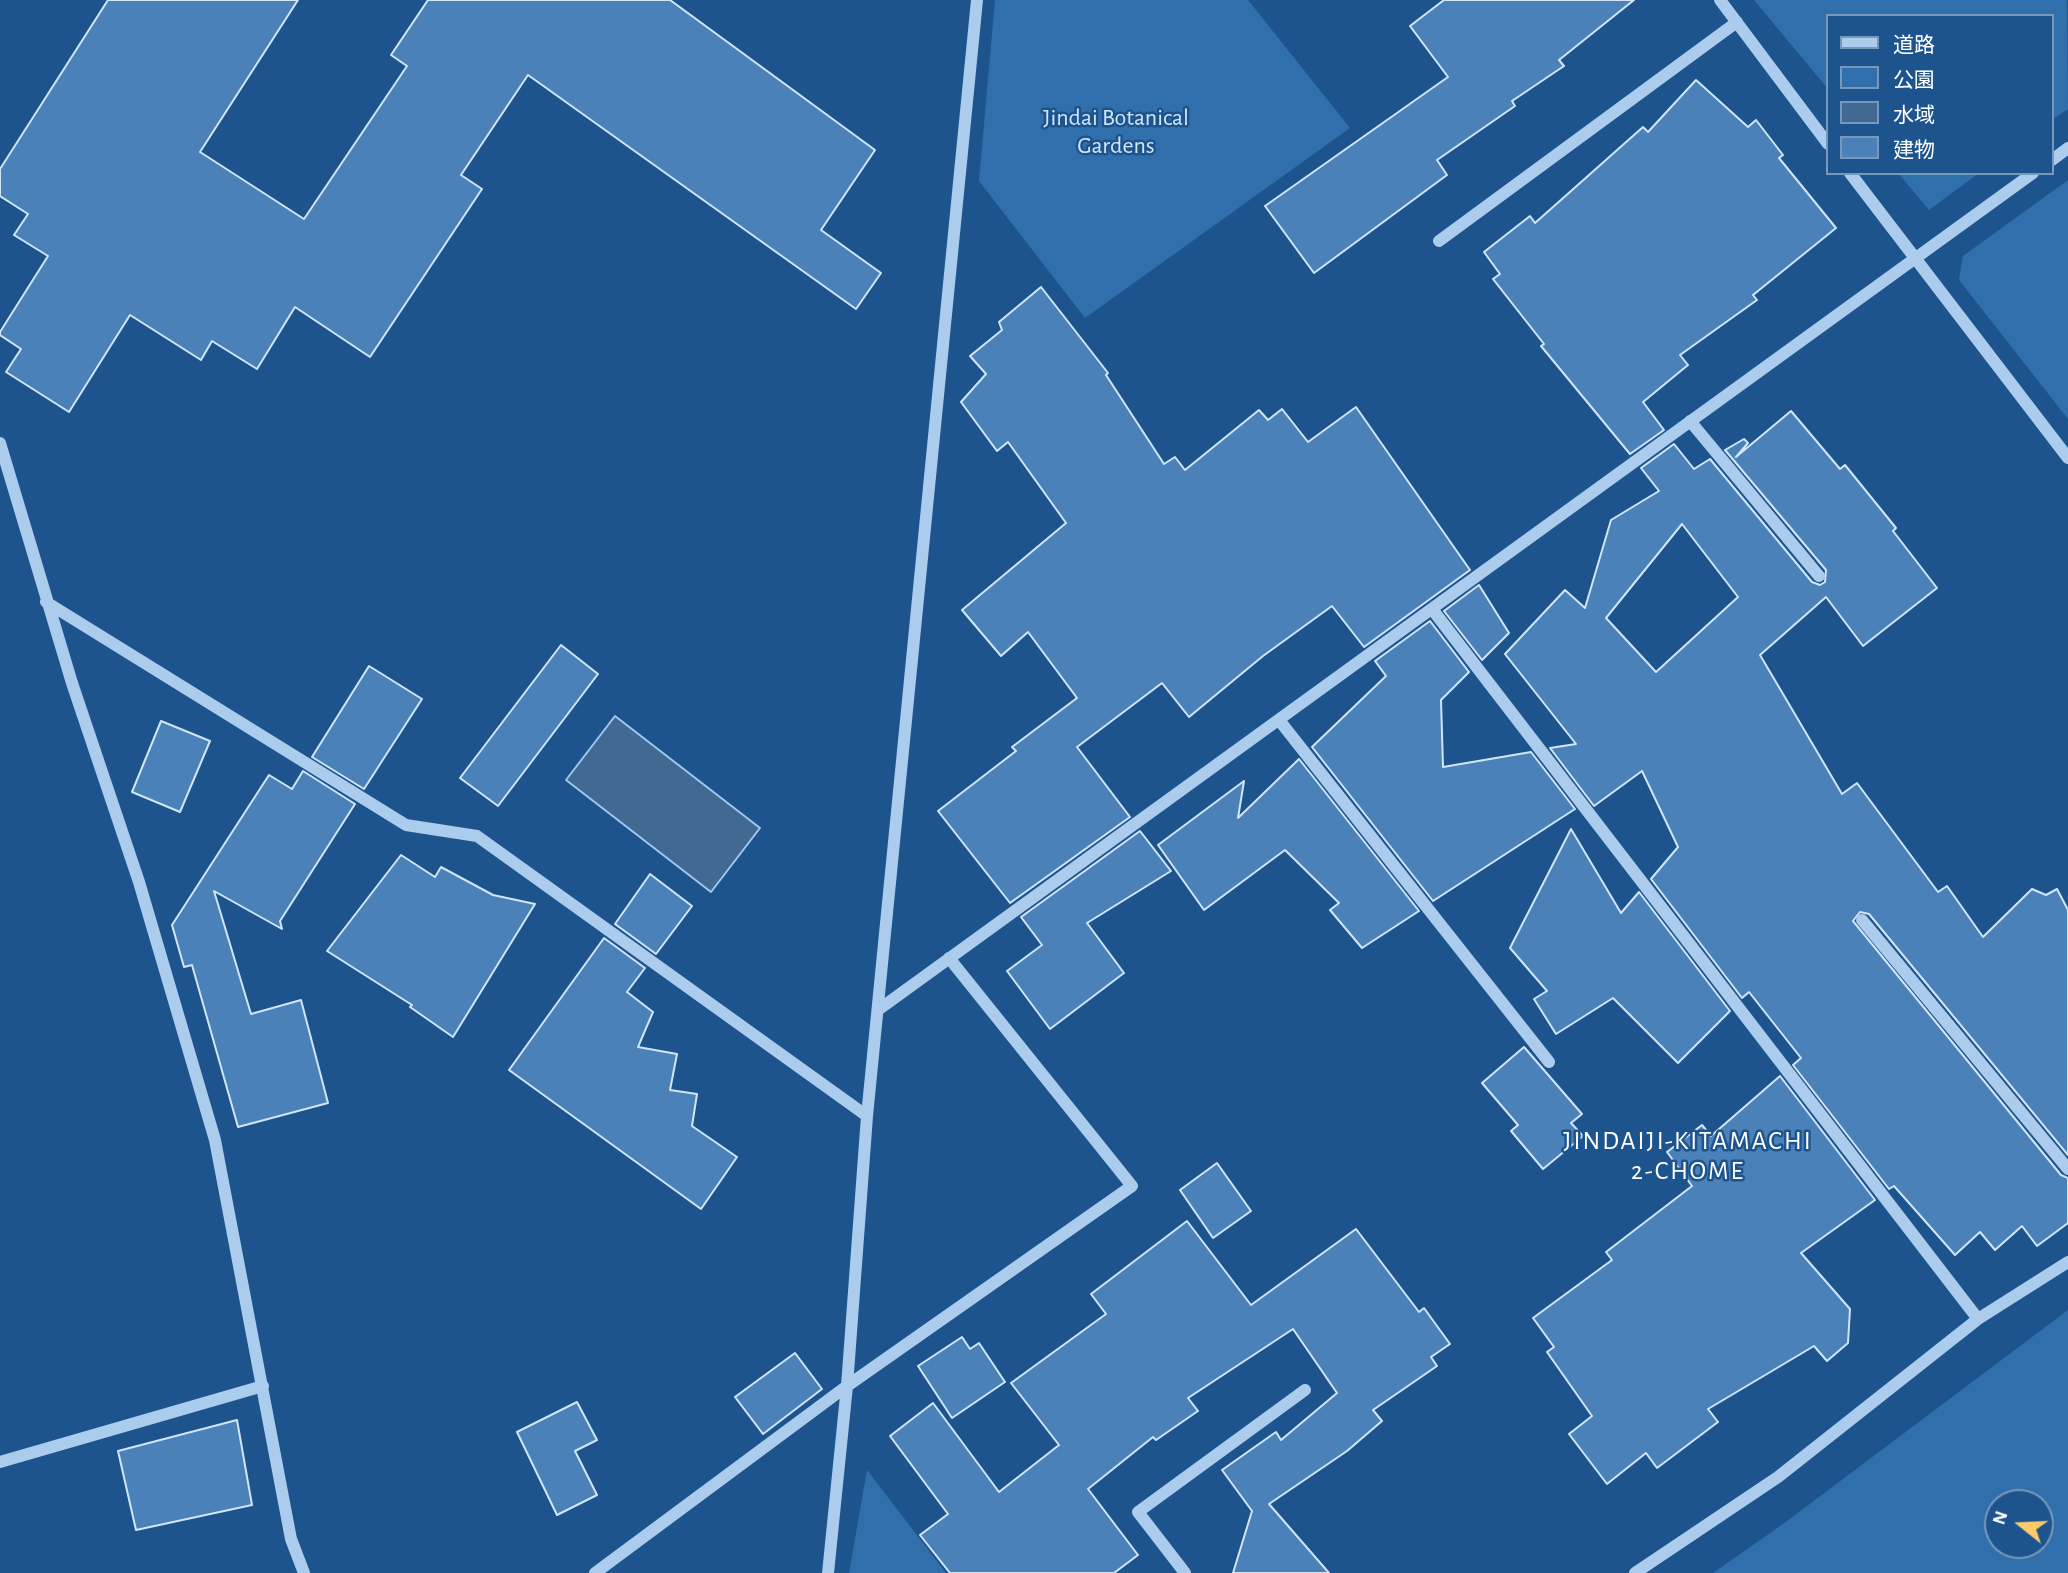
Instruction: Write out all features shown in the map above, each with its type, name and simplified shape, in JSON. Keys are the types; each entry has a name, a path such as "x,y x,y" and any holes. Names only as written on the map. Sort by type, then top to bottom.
{"street":[{"path":"828,1573 847,1386 867,1116 977,0"},
{"path":"1720,0 1826,141"},
{"path":"1439,241 1737,22"},
{"path":"1851,175 2068,458"},
{"path":"878,1010 2031,175"},
{"path":"1690,422 1819,576"},
{"path":"0,443 46,602 139,882 215,1140 290,1539 304,1573"},
{"path":"46,602 406,825 477,836 867,1116"},
{"path":"1432,609 1978,1319"},
{"path":"1279,719 1549,1062"},
{"path":"1862,920 2068,1169"},
{"path":"595,1573 847,1386 1132,1186 949,958"},
{"path":"1635,1573 1778,1477 1978,1319 2068,1262"},
{"path":"0,1462 263,1386"},
{"path":"1185,1573 1138,1512 1305,1390"}],"green space":[{"name":"Jindai Botanical Gardens","path":"995,0 1248,0 1350,128 1085,318 979,181"},
{"path":"1754,0 2067,0 2068,109 2054,119 2054,14 1826,14 1826,87"},
{"path":"1900,175 1976,175 1929,210"},
{"path":"2068,180 2068,419 1959,280 1963,256"},
{"path":"2068,1310 2068,1573 1713,1573 1783,1524"},
{"path":"867,1470 946,1573 849,1573"}],"water":[{"path":"615,716 760,828 711,892 566,780"}],"building":[{"path":"108,0 298,0 200,152 304,219 407,66 391,55 428,0 670,0 875,150 821,230 881,273 856,309 528,75 461,175 482,189 370,357 295,307 257,369 212,341 201,360 130,315 69,412 6,372 21,349 0,335 0,332 48,256 14,235 28,214 0,196 0,169"},
{"path":"1444,0 1634,0 1559,60 1564,66 1512,101 1515,106 1437,160 1447,175 1314,273 1265,206 1448,77 1410,26"},
{"path":"1696,80 1748,127 1756,120 1783,155 1779,158 1836,228 1753,295 1757,300 1680,355 1688,365 1643,402 1664,430 1630,454 1541,346 1544,344 1493,279 1500,274 1484,252 1530,216 1535,223 1643,127 1648,132"},
{"path":"1041,287 1108,373 1106,375 1164,464 1175,457 1185,470 1259,410 1268,420 1282,409 1308,442 1356,407 1470,570 1364,647 1332,606 1263,656 1189,717 1162,683 1077,747 1130,817 1010,903 938,811 1016,751 1012,747 1077,698 1028,632 1001,656 962,610 1066,523 1008,442 997,451 961,402 986,374 970,356 1002,330 999,322"},
{"path":"1791,411 1840,469 1845,465 1896,528 1893,531 1937,588 1863,646 1826,597 1760,655 1842,794 1857,783 1938,892 1947,886 1983,937 2032,889 2046,895 2057,889 2068,910 2068,1155 1869,914 1860,912 1853,921 2061,1175 2068,1178 2068,1223 2037,1246 2022,1226 1995,1250 1980,1232 1955,1255 1894,1186 1889,1189 1793,1065 1801,1058 1749,992 1742,998 1651,879 1678,847 1642,771 1594,806 1550,748 1576,744 1505,654 1565,590 1585,608 1611,520 1659,491 1641,468 1674,444 1694,469 1710,459 1812,582 1820,585 1825,582 1826,570 1725,450 1744,439 1748,443 1736,457","holes":["1682,524 1738,597 1656,672 1606,618"]},
{"path":"1479,585 1509,633 1482,660 1444,611"},
{"path":"1430,621 1469,672 1441,700 1443,767 1531,752 1575,809 1433,901 1312,747 1386,676 1375,661"},
{"path":"561,645 598,674 498,806 460,778"},
{"path":"369,666 422,699 364,789 312,757"},
{"path":"161,721 210,741 180,812 132,792"},
{"path":"1299,759 1419,911 1362,948 1330,910 1339,903 1285,850 1204,910 1158,845 1244,781 1238,818"},
{"path":"303,771 355,804 280,921 282,929 214,891 251,1014 301,1000 328,1103 238,1127 192,965 184,967 172,925 269,775 292,789"},
{"path":"1571,829 1621,913 1639,892 1730,1011 1678,1063 1613,998 1556,1034 1534,999 1547,991 1510,948"},
{"path":"1140,831 1171,871 1087,923 1124,973 1050,1029 1007,971 1042,945 1021,917"},
{"path":"401,855 435,877 441,867 493,895 535,904 453,1037 410,1007 412,1005 327,951"},
{"path":"650,874 692,906 656,954 615,924"},
{"path":"604,938 645,968 627,992 653,1012 638,1047 677,1054 670,1090 697,1094 692,1126 737,1157 701,1209 509,1070"},
{"path":"1524,1047 1582,1114 1571,1123 1583,1136 1543,1169 1511,1131 1518,1125 1482,1083"},
{"path":"1780,1076 1875,1200 1801,1253 1850,1309 1848,1343 1827,1361 1814,1346 1708,1409 1718,1422 1657,1468 1646,1453 1607,1484 1569,1434 1592,1416 1547,1352 1554,1347 1533,1318 1612,1260 1606,1252 1692,1186 1667,1152 1702,1125 1711,1136"},
{"path":"1217,1163 1251,1211 1213,1238 1180,1190"},
{"path":"1187,1221 1251,1305 1356,1229 1419,1312 1424,1308 1450,1344 1431,1357 1437,1366 1373,1410 1382,1421 1347,1451 1269,1504 1329,1573 1233,1573 1252,1511 1222,1470 1276,1432 1281,1440 1337,1393 1293,1329 1188,1398 1198,1411 1156,1440 1153,1437 1088,1489 1138,1555 1114,1573 950,1573 920,1535 948,1514 890,1436 933,1403 999,1492 1059,1445 1011,1383 1106,1314 1091,1294"},
{"path":"962,1337 970,1349 979,1343 1005,1382 952,1418 918,1366"},
{"path":"795,1353 822,1389 763,1434 735,1397"},
{"path":"577,1402 597,1440 575,1451 597,1495 557,1515 517,1432"},
{"path":"237,1420 252,1505 136,1530 118,1451"}],"district":[{"name":"JINDAIJI-KITAMACHI 2-CHOME","path":"1688,1156"}]}
